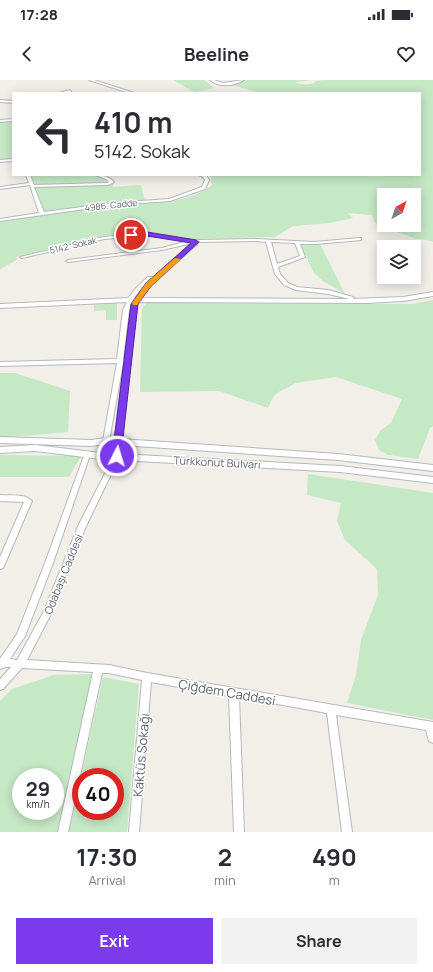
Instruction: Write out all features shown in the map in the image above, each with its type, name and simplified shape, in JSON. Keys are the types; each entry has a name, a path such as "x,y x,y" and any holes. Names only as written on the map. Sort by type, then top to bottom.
{"street":[{"path":"91,80 129,92"},
{"path":"212,80 218,84 232,84 242,80"},
{"path":"219,80 224,84"},
{"path":"65,92 70,90"},
{"path":"0,100 12,101"},
{"path":"0,121 12,120"},
{"path":"0,162 12,160"},
{"path":"28,176 42,214"},
{"path":"0,188 31,185 112,182 107,178 100,176"},
{"name":"4986. Cadde","path":"0,220 113,204 177,199 204,188 207,180 205,176"},
{"name":"5142. Sokak","path":"22,257 104,238 147,234 196,242"},
{"path":"68,261 162,249 196,242 256,240 315,243 359,239"},
{"path":"268,241 281,279 286,284 296,288 328,292 367,301"},
{"path":"117,456 128,361 133,300 196,242"},
{"path":"276,266 304,257 297,242"},
{"path":"106,441 120,362 126,310 142,285 190,244"},
{"path":"420,290 426,295"},
{"path":"0,306 133,300 367,301 403,299 433,294"},
{"path":"0,364 128,361"},
{"name":"Türkkonut Bulvarı","path":"0,440 91,443 106,441 338,457 433,468"},
{"path":"87,455 91,443"},
{"name":"Türkkonut Bulvarı","path":"0,450 35,448 87,455 340,469 433,480"},
{"name":"Odabaşı Caddesi","path":"2,665 20,636 51,556 87,455"},
{"name":"Odabaşı Caddesi","path":"0,686 20,664 47,614 83,524 117,456"},
{"path":"0,498 24,499 28,501 0,566"},
{"name":"Çiğdem Caddesi","path":"2,665 20,664 109,669 147,678 432,727"},
{"path":"63,832 98,668"},
{"name":"Kaktüs Sokağı","path":"134,832 147,678"},
{"path":"234,693 239,832"},
{"path":"331,710 347,832"},
{"path":"432,727 433,738"}],"green space":[{"path":"173,80 204,80 214,88 194,92"},
{"path":"246,80 312,80 296,82 298,84 306,84 323,80 433,80 433,242 414,238 397,232 421,232 421,188 377,188 377,224 372,215 347,213 353,218 329,223 293,226 275,237 189,239 146,233 103,237 16,257 17,260 0,269 0,222 54,213 176,200 200,192 212,185 210,176 421,176 421,92 256,92 232,85"},
{"path":"0,121 12,121 12,158 0,160"},
{"path":"31,176 95,176 109,182 34,185"},
{"path":"113,184 113,187 141,185 145,201 107,203 49,212 44,211 35,187"},
{"path":"300,244 320,244 345,294 323,281 314,273"},
{"path":"433,300 433,426 430,428 418,459 388,455 379,450 375,440 381,430 391,423 402,399 336,377 295,383 276,394 268,408 219,391 140,392 142,308 147,303 413,304"},
{"path":"117,303 117,320 106,320 106,310 94,311 94,305"},
{"path":"0,373 15,373 70,391 68,432 0,438"},
{"path":"0,455 81,456 69,477 0,477"},
{"path":"308,474 433,493 433,720 347,703 356,675 361,640 378,595 377,569 345,540 337,521 341,503 307,495"},
{"path":"92,674 64,808 64,768 12,768 12,820 62,820 59,832 0,832 0,701 12,689 54,675"},
{"path":"103,677 139,684 127,832 69,832 72,818 72,820 124,820 124,768 83,768"}],"slow traffic":[{"path":"135,303 144,290 177,259"}],"route":[{"path":"117,456 134,304 144,290 196,242 147,234 131,235"}]}
